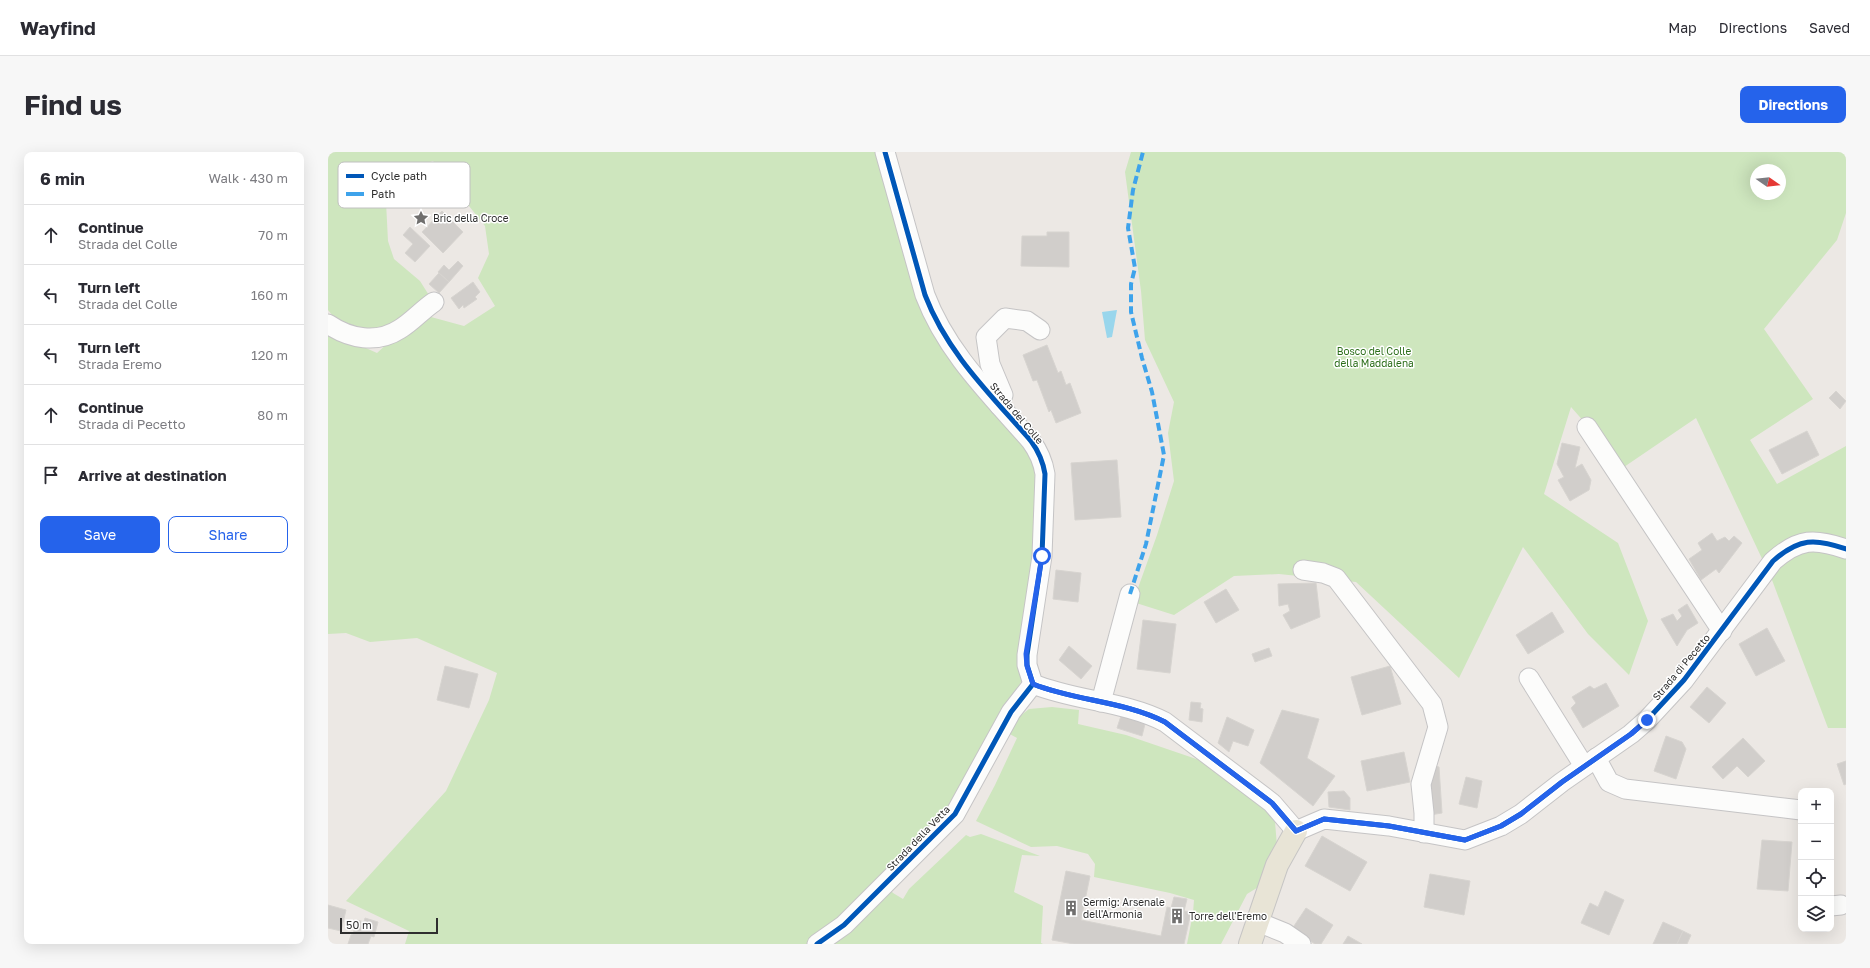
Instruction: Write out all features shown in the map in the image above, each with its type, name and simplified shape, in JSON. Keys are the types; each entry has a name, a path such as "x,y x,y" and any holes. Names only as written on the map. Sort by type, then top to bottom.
{"main road":[{"path":"1250,944 1277,865 1296,831"}],"street":[{"name":"Strada del Colle","path":"885,152 925,295 932,314 952,349 1040,454 1045,474 1042,556 1026,654 1027,666 1033,684"},
{"path":"328,324 348,335 359,338 382,338 402,329 418,313 434,302"},
{"path":"999,405 1003,395 990,364 986,337 1005,318 1027,321 1040,330"},
{"path":"1587,427 1722,631"},
{"name":"Strada di Pecetto","path":"1296,831 1324,819 1389,826 1465,840 1501,826 1521,814 1647,720 1684,680 1773,561 1787,549 1806,543 1824,541 1846,549"},
{"path":"1303,570 1323,573 1336,578 1432,704 1438,727 1421,784 1424,813 1424,833"},
{"path":"1101,702 1130,594"},
{"path":"1529,678 1590,762 1609,782 1625,789 1798,810"},
{"path":"1033,684 1051,691 1148,713 1165,722 1272,803 1296,831"},
{"name":"Strada della Vetta","path":"817,944 844,924 955,814 1011,712 1033,684"},
{"path":"1258,922 1285,933 1301,944"}],"green space":[{"path":"328,152 883,152 940,343 1034,455 1036,505 1032,573 1021,682 949,812 882,881 893,893 903,899 909,889 966,835 970,837 981,834 1040,856 1022,855 1014,892 1043,906 1041,943 1043,944 405,944 409,931 346,901 446,791 489,700 497,673 417,638 370,642 346,633 328,634 328,331 377,353 420,314 464,326 495,306 478,278 489,254 485,226 470,207 470,162 338,162 338,208 386,208 388,241 394,259 420,281 432,300 374,333 337,321 328,310"},
{"name":"Bosco del Colle della Maddalena","path":"1131,152 1846,152 1846,213 1837,240 1764,329 1813,399 1750,440 1777,484 1846,446 1846,728 1828,728 1772,580 1696,418 1624,467 1571,407 1544,494 1618,543 1648,621 1629,675 1588,634 1523,547 1459,678 1356,582 1279,574 1234,576 1174,615 1133,602 1157,535 1174,481 1168,433 1174,402 1145,340 1141,291 1125,172"},
{"path":"1052,707 1079,710 1078,724 1126,735 1208,763 1253,794 1275,822 1277,846 1260,886 1247,894 1221,944 1187,944 1194,900 1170,893 1094,877 1095,864 1088,854 1057,846 1031,847 976,821 1017,738 1006,732 1015,720 1029,709"}],"water":[{"path":"1117,310 1112,337 1107,338 1102,312"}],"building":[{"path":"442,211 463,232 443,253 422,232"},
{"path":"410,227 430,246 415,262 405,253 413,244 403,235"},
{"path":"1047,232 1069,232 1069,267 1021,266 1022,236 1047,236"},
{"path":"458,261 463,266 449,282 438,272 444,265 449,270"},
{"path":"439,273 449,282 439,293 429,284"},
{"path":"473,282 480,292 475,297 477,299 464,308 463,305 459,309 451,298"},
{"path":"1047,345 1058,373 1061,371 1066,385 1070,383 1081,413 1056,423 1051,410 1049,412 1037,380 1033,381 1023,355"},
{"path":"1836,391 1846,401 1840,409 1829,398"},
{"path":"1807,431 1819,455 1782,474 1769,450"},
{"path":"1562,443 1580,447 1575,468 1582,464 1591,480 1589,490 1570,501 1558,480 1564,477 1557,464"},
{"path":"1117,460 1121,517 1075,520 1071,463"},
{"path":"1712,533 1717,541 1725,537 1729,541 1734,536 1742,543 1719,573 1716,569 1701,580 1689,559 1702,550 1698,543"},
{"path":"1056,570 1081,573 1078,602 1053,599"},
{"path":"1316,583 1320,617 1291,629 1283,615 1290,611 1288,604 1279,606 1278,584"},
{"path":"1226,589 1239,610 1216,623 1204,602"},
{"path":"1687,604 1698,623 1687,630 1677,646 1661,619 1673,614 1677,621 1682,616 1678,610"},
{"path":"1552,612 1564,632 1528,654 1516,635"},
{"path":"1143,620 1176,624 1170,673 1137,669"},
{"path":"1767,628 1785,661 1756,676 1739,644"},
{"path":"1069,646 1092,666 1081,679 1059,660"},
{"path":"1269,648 1272,656 1255,662 1252,654"},
{"path":"445,666 478,674 469,708 437,700"},
{"path":"1390,666 1401,704 1362,715 1351,677"},
{"path":"1606,683 1619,706 1583,728 1571,708 1576,703 1572,697 1590,686 1594,689"},
{"path":"1707,687 1726,703 1709,723 1690,707"},
{"path":"1191,702 1201,703 1200,708 1203,709 1202,722 1189,720"},
{"path":"1282,710 1319,719 1307,758 1335,776 1313,806 1260,763"},
{"path":"1121,716 1145,724 1142,736 1117,728"},
{"path":"1227,717 1254,730 1248,746 1233,741 1229,752 1218,743"},
{"path":"1666,736 1682,742 1686,749 1676,779 1654,771"},
{"path":"1743,738 1765,761 1748,777 1737,766 1723,779 1712,767"},
{"path":"1404,752 1410,782 1367,791 1361,761"},
{"path":"1846,761 1846,784 1844,785 1837,764"},
{"path":"1431,765 1439,767 1442,813 1430,815"},
{"path":"1466,777 1482,781 1477,808 1459,804"},
{"path":"1344,791 1350,798 1350,810 1329,807 1328,792"},
{"path":"1322,836 1367,862 1350,891 1305,866"},
{"path":"1762,840 1792,842 1788,891 1757,889"},
{"name":"Sermig: Arsenale dell'Armonia","path":"1066,871 1090,876 1081,920 1161,936 1167,907 1171,908 1174,897 1187,899 1184,911 1191,912 1184,944 1074,944 1052,940"},
{"path":"1430,874 1470,881 1464,915 1424,907"},
{"path":"1605,891 1624,900 1609,935 1581,923 1590,903 1598,907"},
{"path":"328,905 346,910 341,931 328,928"},
{"name":"Torre dell'Eremo","path":"1174,908 1180,908 1185,913 1183,922 1180,924 1174,924 1169,919 1169,913"},
{"path":"1306,908 1333,925 1321,944 1315,944 1292,929"},
{"path":"365,918 378,922 374,937 371,936 368,944 348,944 357,920 364,922"},
{"path":"1663,922 1683,931 1677,944 1653,944"},
{"path":"1683,931 1691,935 1687,944 1677,944"},
{"path":"1348,936 1362,944 1343,944"}],"marked path":[{"path":"1130,594 1146,544 1164,455 1152,392 1131,312 1131,284 1135,268 1128,228 1133,190 1143,152"}],"cycle path":[{"path":"885,152 925,295 934,316 945,336 971,372 1031,441 1043,465 1045,474 1042,556 1027,655 1027,665 1033,684 1049,690 1116,705 1149,715 1165,722 1272,803 1296,831 1324,819 1389,826 1465,840 1501,826 1521,814 1562,782 1631,734 1647,720 1684,680 1773,561 1782,553 1799,544 1808,542 1825,543 1846,549"},
{"path":"817,944 844,925 955,814 1011,712 1033,684"}],"place":[{"name":"Bric della Croce","path":"421,218"},
{"name":"Sermig: Arsenale dell'Armonia","path":"1071,908"},
{"name":"Torre dell'Eremo","path":"1177,916"}],"route":[{"path":"1042,556 1026,654 1027,666 1033,684 1051,691 1148,713 1165,722 1272,803 1296,831 1324,819 1389,826 1465,840 1501,826 1521,814 1562,782 1631,734 1647,720"}]}
